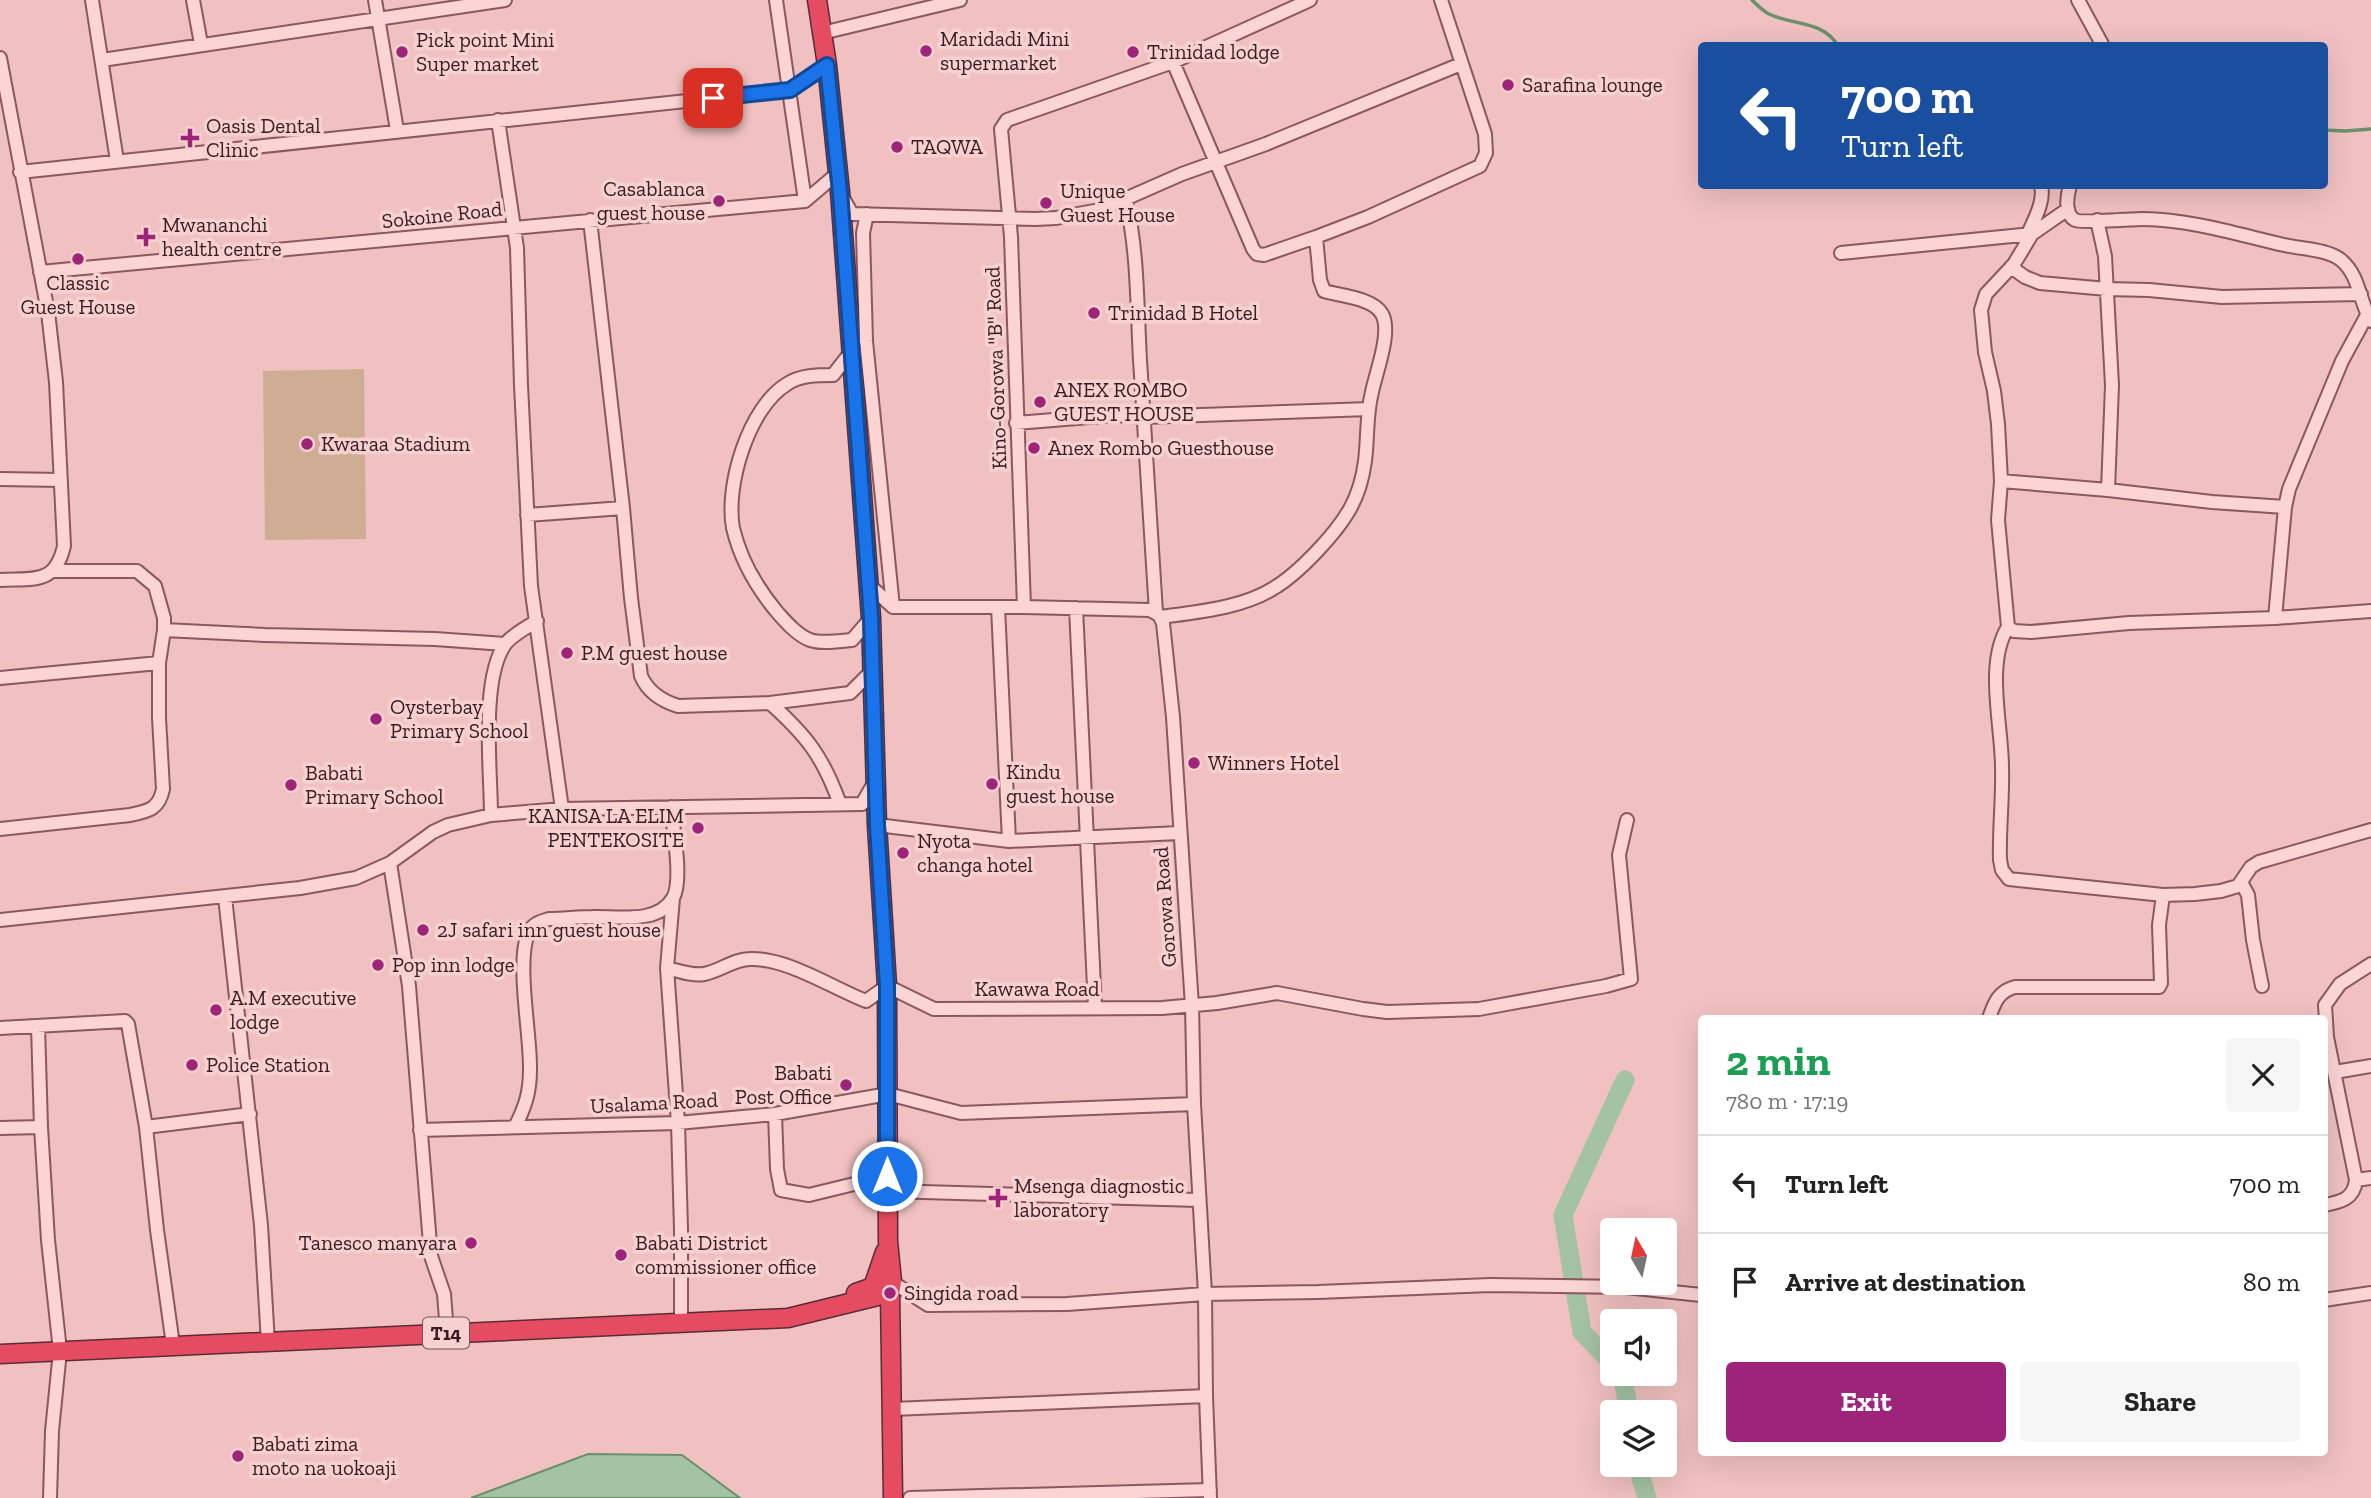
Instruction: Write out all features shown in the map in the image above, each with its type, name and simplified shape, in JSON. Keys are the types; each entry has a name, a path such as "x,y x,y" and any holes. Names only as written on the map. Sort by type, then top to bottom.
{"highway":[{"path":"817,0 827,65 840,192 871,618 877,825 887,986 887,1183 893,1498"},
{"name":"T14","path":"788,1318 873,1287 888,1241"},
{"name":"T14","path":"0,1354 788,1318 891,1288"}],"street":[{"path":"92,0 117,161"},
{"path":"193,0 201,44"},
{"path":"375,0 397,130"},
{"path":"102,60 506,0"},
{"path":"776,0 805,201"},
{"path":"822,33 960,0"},
{"path":"1310,0 1173,62 1236,212 1257,254 1264,255 1316,237 1480,166 1486,153 1485,134 1441,0"},
{"path":"2078,0 2101,42"},
{"path":"0,58 4,102 48,312 56,382 64,546 54,571"},
{"name":"Kino-Gorowa \"B\" Road","path":"1024,607 1009,219 1001,129 1007,121 1173,62"},
{"path":"840,192 852,214 1009,219 1056,218 1100,210 1182,174 1373,102 1461,64"},
{"path":"20,172 790,90 827,65"},
{"path":"498,120 515,226 531,586 562,809"},
{"path":"805,201 838,173"},
{"path":"2042,189 2041,201 2030,234 2011,267 1986,295 1981,310 1984,352 1996,398 2001,481 1998,520 2008,627 1999,644 1997,661 2002,766 2000,860 2004,873 2009,879 2163,895 2209,894 2241,883 2259,862 2371,830"},
{"path":"2070,189 2068,208 2072,218 2078,222 2161,220 2205,225 2325,254 2337,258 2348,268 2361,294 2369,318 2343,361 2289,489 2285,507 2276,618"},
{"name":"Gorowa Road","path":"1126,200 1135,251 1158,615 1166,634 1170,678 1192,1006 1198,1200 1205,1294 1210,1494"},
{"name":"Sokoine Road","path":"40,272 805,201"},
{"path":"1841,253 2030,234 2068,208"},
{"path":"867,214 863,233 866,341 893,607"},
{"path":"590,220 631,598 641,676 647,688 667,703 678,706 770,703 850,693 873,670"},
{"path":"2097,220 2105,256 2112,385 2108,490"},
{"path":"869,585 893,607 1076,608 1158,615 1235,603 1276,587 1308,558 1343,520 1352,505 1365,462 1369,409 1387,327 1382,314 1375,306 1324,291 1320,280 1316,237"},
{"path":"2011,267 2040,283 2107,289 2222,297 2361,294"},
{"path":"849,322 866,341"},
{"path":"851,352 833,374 794,380 778,390 765,405 752,425 735,480 733,527 745,563 766,599 797,632 810,640 852,640 871,618"},
{"path":"1016,423 1114,415 1145,417 1369,409"},
{"path":"0,479 61,480"},
{"path":"2001,481 2285,507"},
{"path":"527,515 623,508"},
{"path":"0,580 35,578 54,571 137,571 155,586 164,618 159,663 163,789 157,806 147,812 130,815 0,829"},
{"path":"998,607 1009,841"},
{"path":"1076,608 1095,1008"},
{"path":"2008,627 2014,631 2031,632 2129,622 2276,618 2371,611"},
{"path":"491,815 492,681 495,667 505,644 537,621"},
{"path":"164,630 435,639 505,644"},
{"path":"0,678 159,663"},
{"path":"770,703 793,723 815,749 830,775 840,804"},
{"path":"0,920 225,897 356,878 390,863 433,832 464,820 491,815 562,809 862,804 876,780"},
{"path":"671,807 677,859 667,968 678,1123 681,1324"},
{"name":"Kawawa Road","path":"887,986 934,1009 1192,1006 1278,993 1387,1012 1479,1009 1627,981 1631,979 1631,972 1619,855 1627,820"},
{"path":"877,825 1009,841 1180,833"},
{"path":"390,863 409,986 431,1256 444,1294 447,1332"},
{"path":"2241,883 2248,895 2262,986"},
{"path":"1990,1015 1997,999 2006,990 2015,987 2159,988 2159,925 2163,895"},
{"path":"225,897 267,1284 268,1343"},
{"path":"515,1127 527,1104 530,1068 524,971 528,932 536,923 549,919 624,918 650,914 663,908 673,898"},
{"path":"667,968 704,974 744,960 756,959 813,976 866,1001 887,986"},
{"path":"2326,1015 2326,1005 2340,984 2371,964"},
{"path":"0,1028 125,1021 128,1024 146,1127 173,1345"},
{"path":"38,1026 48,1240 60,1351 52,1430 50,1498"},
{"path":"2328,1041 2356,1180 2355,1190 2347,1199 2328,1204"},
{"path":"2335,1072 2371,1066"},
{"path":"888,1094 961,1113 1194,1104"},
{"name":"Usalama Road","path":"420,1130 678,1123 775,1114 888,1094"},
{"path":"146,1127 250,1114"},
{"path":"775,1114 776,1169 781,1190 809,1195 887,1183 1198,1200"},
{"path":"0,1128 41,1127"},
{"path":"2356,1180 2371,1178"},
{"path":"891,1288 928,1305 1067,1304 1205,1294 1490,1285 1626,1287 1698,1295"},
{"path":"2328,1299 2371,1293"},
{"path":"893,1409 1206,1396"},
{"path":"892,1477 900,1498"},
{"path":"910,1498 1210,1494"}],"shaded area":[{"path":"364,369 366,539 265,540 263,371"},
{"path":"588,1454 682,1455 740,1498 471,1498"}],"waterway":[{"path":"1752,0 1769,14 1816,28 1835,42"},
{"path":"2328,130 2371,129"},
{"path":"1600,1351 1582,1332 1563,1215 1625,1080"},
{"path":"1624,1386 1627,1400"},
{"path":"1641,1477 1647,1498"}],"place":[{"name":"Maridadi Mini supermarket","path":"926,51"},
{"name":"Pick point Mini Super market","path":"402,52"},
{"name":"Trinidad lodge","path":"1133,52"},
{"name":"Sarafina lounge","path":"1508,85"},
{"name":"Oasis Dental Clinic","path":"190,138"},
{"name":"TAQWA","path":"897,147"},
{"name":"Casablanca guest house","path":"719,201"},
{"name":"Unique Guest House","path":"1046,203"},
{"name":"Mwananchi health centre","path":"146,237"},
{"name":"Classic Guest House","path":"78,259"},
{"name":"Trinidad B Hotel","path":"1094,313"},
{"name":"ANEX ROMBO GUEST HOUSE","path":"1040,402"},
{"name":"Kwaraa Stadium","path":"307,444"},
{"name":"Anex Rombo Guesthouse","path":"1034,448"},
{"name":"P.M guest house","path":"567,653"},
{"name":"Oysterbay Primary School","path":"376,719"},
{"name":"Winners Hotel","path":"1194,763"},
{"name":"Kindu guest house","path":"992,784"},
{"name":"Babati Primary School","path":"291,785"},
{"name":"KANISA LA ELIM PENTEKOSITE","path":"698,828"},
{"name":"Nyota changa hotel","path":"903,853"},
{"name":"2J safari inn guest house","path":"423,930"},
{"name":"Pop inn lodge","path":"378,965"},
{"name":"A.M executive lodge","path":"216,1010"},
{"name":"Police Station","path":"192,1065"},
{"name":"Babati Post Office","path":"846,1085"},
{"name":"Msenga diagnostic laboratory","path":"998,1198"},
{"name":"Tanesco manyara","path":"471,1243"},
{"name":"Babati District commissioner office","path":"621,1255"},
{"name":"Singida road","path":"890,1293"},
{"name":"Babati zima moto na uokoaji","path":"238,1456"}],"route":[{"path":"713,98 790,90 827,65 840,192 871,618 877,825 887,986 887,1176"}]}
